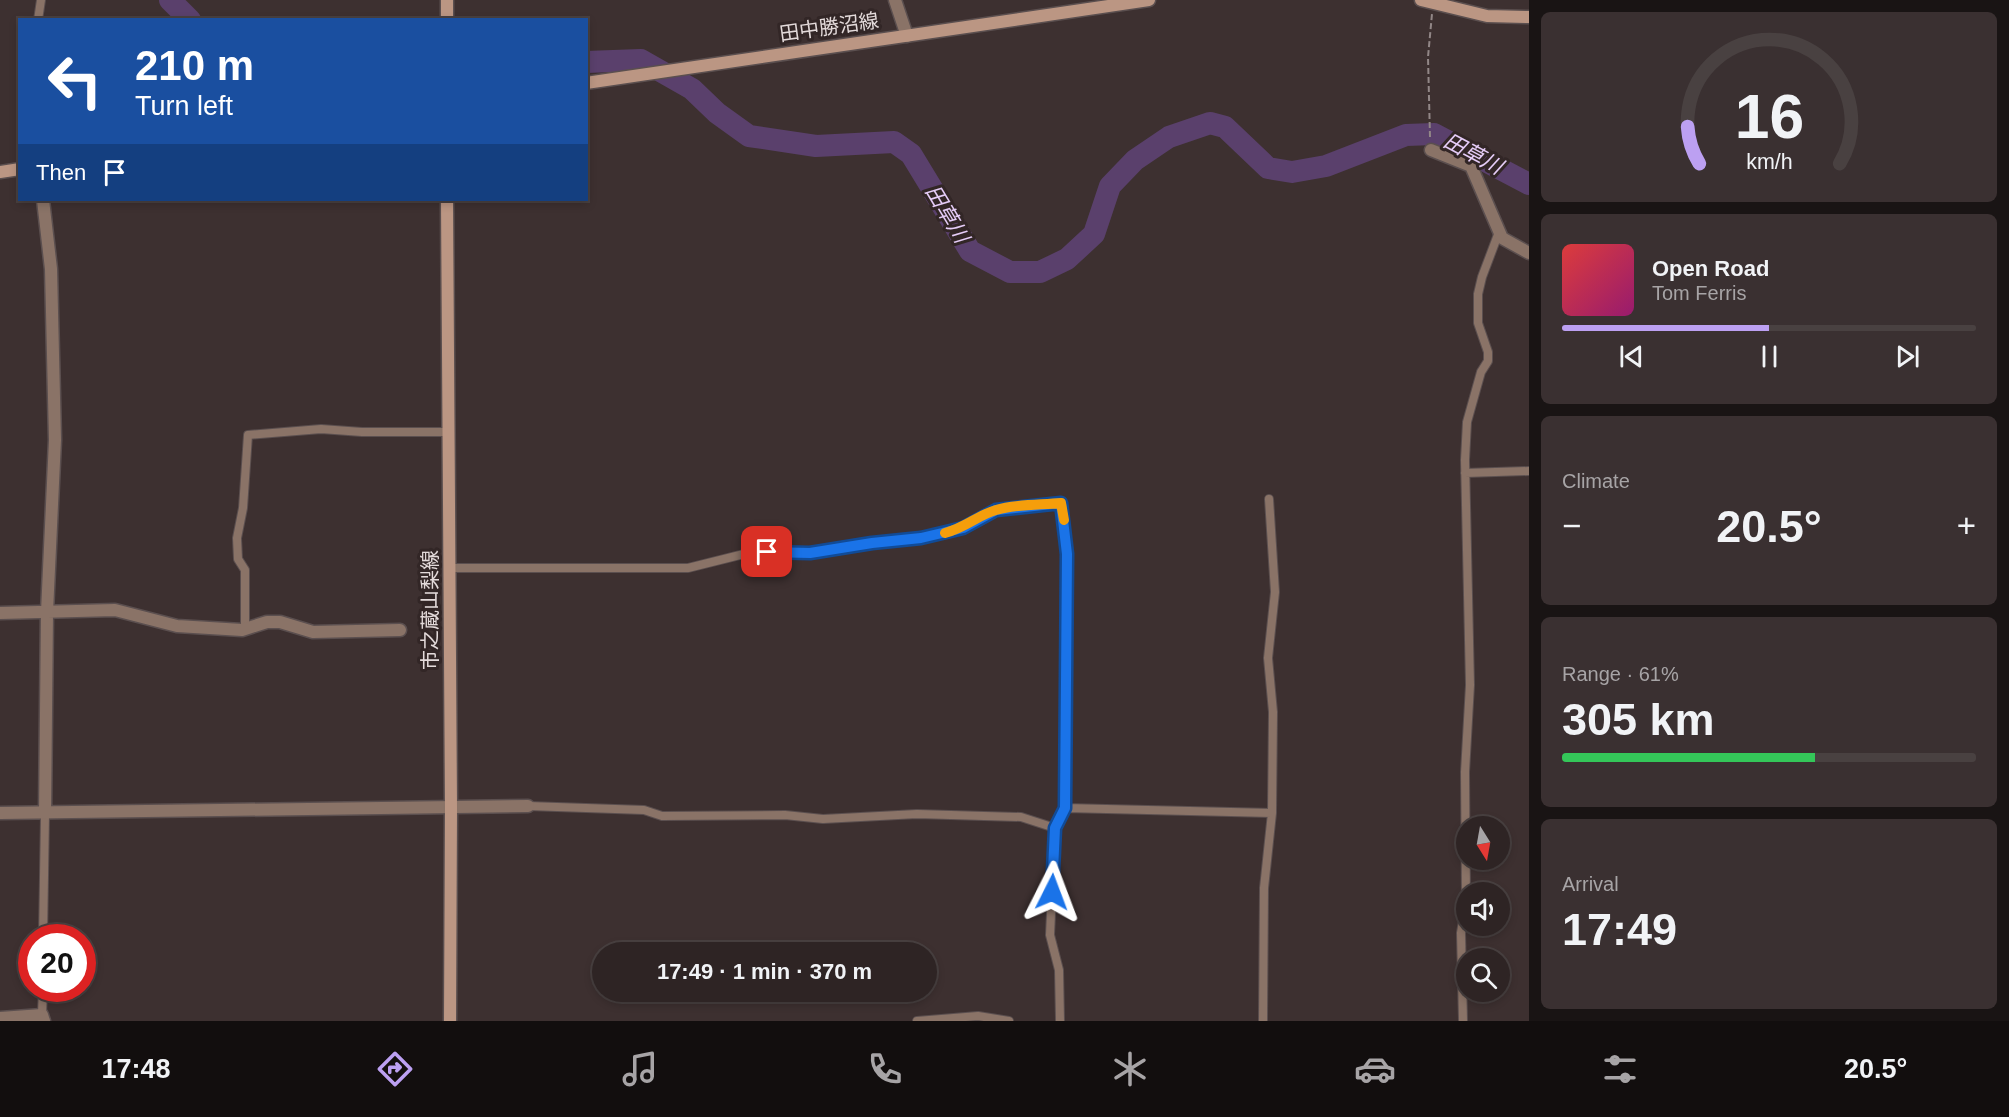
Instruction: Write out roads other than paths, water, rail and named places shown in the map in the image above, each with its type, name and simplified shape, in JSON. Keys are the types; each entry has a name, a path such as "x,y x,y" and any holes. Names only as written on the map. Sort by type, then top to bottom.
{"main road":[{"path":"447,0 447,18"},
{"name":"田中勝沼線","path":"588,83 1149,0"},
{"path":"1427,1 1487,16 1529,17"},
{"path":"0,172 18,169"},
{"name":"市之蔵山梨線","path":"447,201 450,1021"}],"street":[{"path":"895,0 907,36"},
{"path":"1430,147 1471,166 1502,238 1529,253"},
{"path":"43,201 51,269 55,440 47,612 45,814"},
{"path":"0,613 115,610 177,626 245,629 267,622 280,622 313,632 400,630"},
{"path":"0,813 528,806"},
{"path":"0,1018 43,1018"}],"lane":[{"path":"38,18 41,0"},
{"path":"1463,1021 1461,933 1466,903 1465,772 1470,685 1465,473 1467,422 1481,372 1488,361 1488,352 1478,323 1478,294 1499,231"},
{"path":"245,629 245,570 238,559 237,538 243,508 248,435 321,429 448,432"},
{"path":"1465,473 1529,471"},
{"path":"1263,1021 1264,888 1272,813 1273,712 1268,658 1275,592 1269,499"},
{"path":"449,568 688,568 748,553 785,550 810,553 921,538 963,528 996,510 1061,503 1067,554 1065,808 1055,828 1050,935 1059,970 1060,1021"},
{"path":"528,806 644,810 662,816 785,815 823,819 917,814 1021,817 1055,828"},
{"path":"1065,808 1272,813"},
{"path":"43,924 45,814"},
{"path":"43,1002 43,1018"},
{"path":"917,1021 978,1016 1009,1021"}],"waterway":[{"name":"田草川","path":"170,0 188,18"},
{"name":"田草川","path":"588,62 641,60 692,89 717,113 749,136 816,146 894,142 911,154 970,251 1010,272 1040,272 1067,259 1094,234 1110,186 1135,160 1169,137 1210,123 1225,127 1268,168 1292,172 1326,166 1406,135 1434,134 1529,184"}]}
